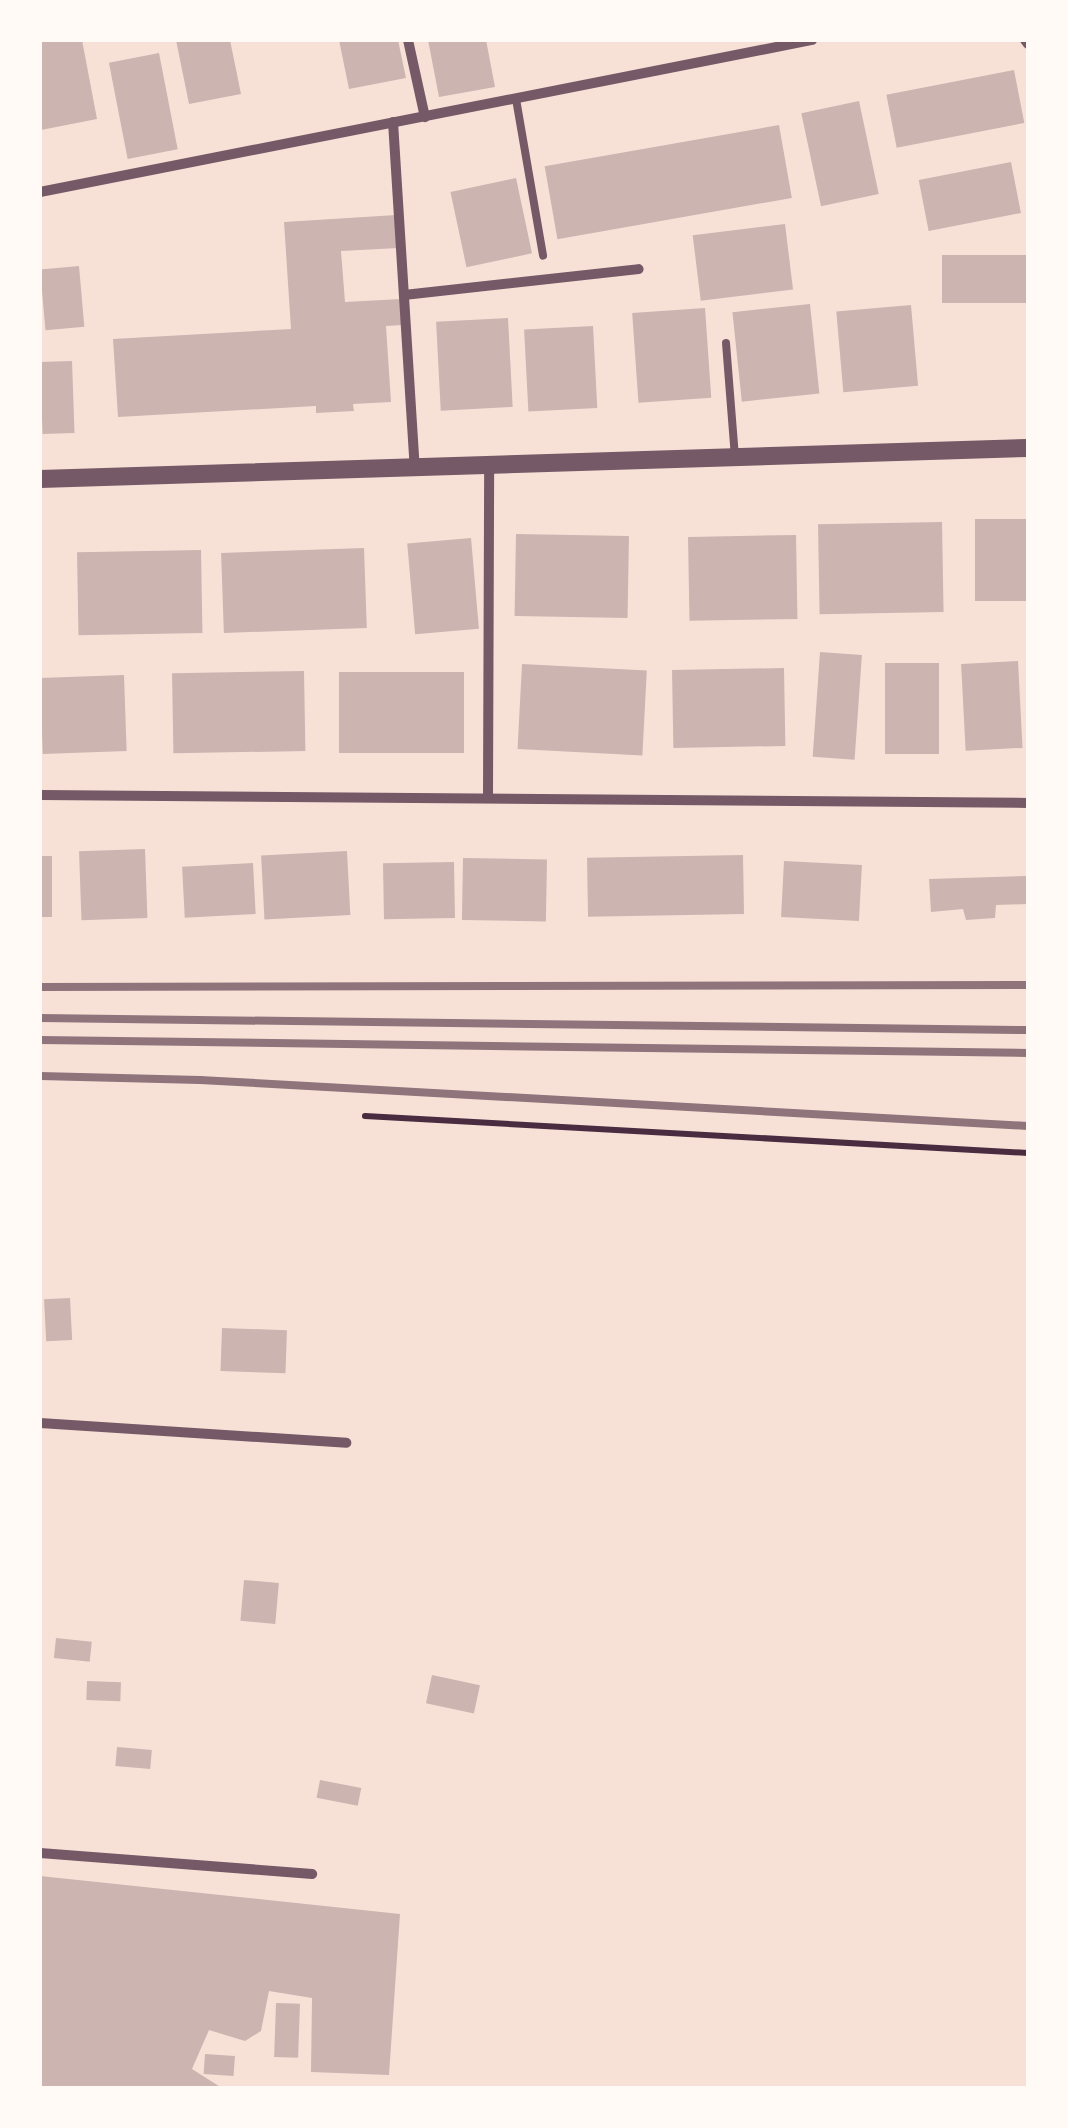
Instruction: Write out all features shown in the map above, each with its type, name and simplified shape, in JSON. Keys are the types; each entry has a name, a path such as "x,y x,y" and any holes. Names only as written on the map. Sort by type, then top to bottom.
{"street":[{"path":"408,40 425,117"},
{"path":"40,192 812,40"},
{"path":"393,122 414,467"},
{"path":"404,296 639,269"},
{"path":"40,478 1028,448"},
{"path":"488,798 489,464"},
{"path":"40,795 1028,803"},
{"path":"40,1424 346,1444"},
{"path":"40,1854 312,1874"}],"lane":[{"path":"516,99 543,256"},
{"path":"726,343 736,457"}],"path":[{"path":"365,1116 1028,1153"}],"building":[{"path":"40,40 82,40 97,119 41,130"},
{"path":"176,40 230,40 241,94 189,104"},
{"path":"339,40 398,40 406,78 349,89"},
{"path":"428,40 486,40 495,87 439,97"},
{"path":"159,53 178,149 128,159 109,63"},
{"path":"1014,70 1024,123 897,148 886,95"},
{"path":"859,101 879,194 821,206 801,113"},
{"path":"779,125 792,198 557,239 545,166"},
{"path":"1011,162 1021,213 929,231 919,180"},
{"path":"516,178 532,253 466,267 450,192"},
{"path":"396,215 398,248 341,251 345,302 401,299 403,325 386,326 391,402 353,404 354,411 316,413 316,406 118,417 113,339 291,329 284,222"},
{"path":"785,224 793,290 701,301 693,235"},
{"path":"942,255 1028,255 1028,303 942,303"},
{"path":"79,266 84,327 45,330 40,269"},
{"path":"810,304 819,394 742,402 732,312"},
{"path":"911,305 918,386 843,392 836,312"},
{"path":"705,308 711,398 638,403 632,313"},
{"path":"508,318 513,407 441,411 436,322"},
{"path":"593,326 597,408 528,411 524,330"},
{"path":"72,361 75,433 43,434 40,362"},
{"path":"975,519 1028,519 1028,601 975,601"},
{"path":"942,522 944,612 820,614 818,524"},
{"path":"516,534 629,536 628,618 515,616"},
{"path":"796,535 797,619 689,621 688,537"},
{"path":"471,538 479,629 415,634 407,544"},
{"path":"364,548 367,628 224,633 221,553"},
{"path":"201,550 202,633 78,635 77,552"},
{"path":"820,652 862,655 855,760 813,757"},
{"path":"1018,661 1023,748 966,751 961,664"},
{"path":"885,663 939,663 939,754 885,754"},
{"path":"522,664 647,671 642,755 518,749"},
{"path":"784,668 785,746 673,748 672,670"},
{"path":"304,671 305,751 173,753 172,673"},
{"path":"339,672 464,672 464,753 339,753"},
{"path":"124,675 127,751 43,754 40,678"},
{"path":"145,849 147,918 81,920 79,851"},
{"path":"347,851 350,915 264,919 261,856"},
{"path":"743,855 744,914 588,917 587,858"},
{"path":"40,856 52,856 52,917 40,917"},
{"path":"463,858 547,859 546,921 462,920"},
{"path":"784,861 862,865 859,921 781,917"},
{"path":"454,862 455,918 384,919 383,863"},
{"path":"253,863 256,914 185,918 182,867"},
{"path":"1028,876 1028,904 996,905 995,918 966,920 963,909 931,912 929,879"},
{"path":"70,1298 72,1340 46,1341 44,1299"},
{"path":"222,1328 287,1330 285,1373 220,1371"},
{"path":"244,1580 279,1583 275,1624 240,1621"},
{"path":"56,1638 92,1642 90,1662 54,1658"},
{"path":"432,1675 480,1685 474,1714 426,1703"},
{"path":"87,1681 121,1682 120,1701 86,1700"},
{"path":"117,1747 152,1750 150,1769 115,1766"},
{"path":"320,1780 361,1788 358,1806 317,1798"},
{"path":"40,1876 400,1914 389,2075 311,2072 312,1998 269,1991 261,2031 245,2041 209,2030 192,2069 222,2088 40,2088"},
{"path":"276,2003 300,2004 298,2058 274,2057"},
{"path":"205,2054 235,2056 234,2076 204,2074"}],"railway":[{"path":"40,987 1028,985"},
{"path":"40,1018 1028,1030"},
{"path":"40,1040 1028,1053"},
{"path":"40,1076 200,1080 1028,1126"}]}
